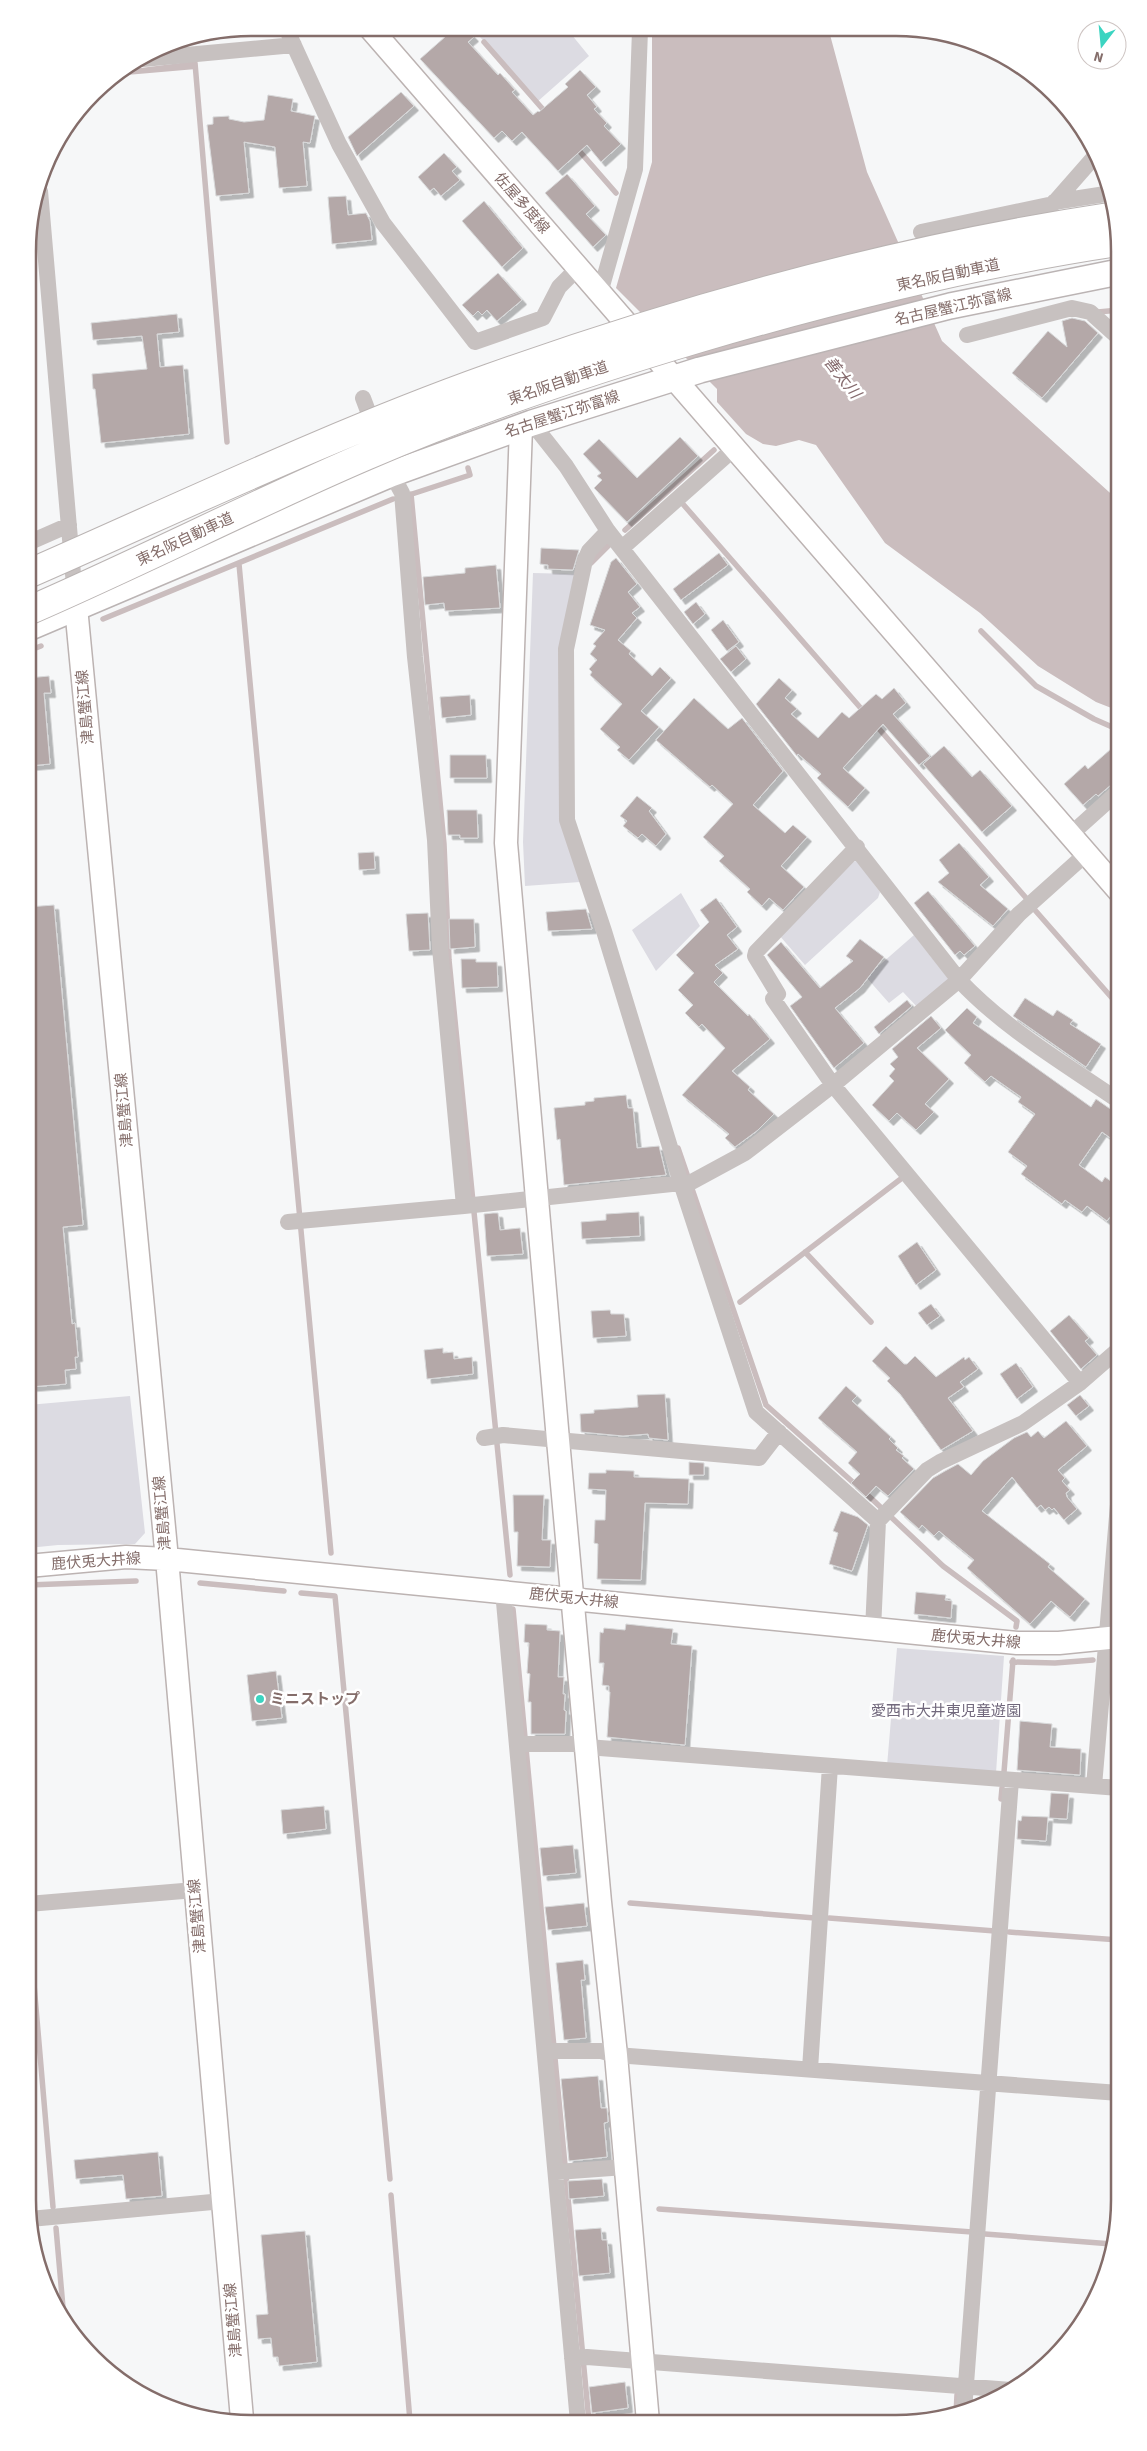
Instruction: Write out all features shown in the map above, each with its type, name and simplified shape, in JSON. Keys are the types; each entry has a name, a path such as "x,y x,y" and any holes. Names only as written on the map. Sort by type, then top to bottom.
{"highway":[{"name":"東名阪自動車道","path":"36,570 354,431 488,379 610,337 882,261 1108,217"},
{"name":"東名阪自動車道","path":"36,608 366,455 498,403 591,371 750,323 889,287 1077,248 1110,243"}],"main road":[{"name":"佐屋多度線","path":"377,36 673,378 736,447 1111,882"},
{"name":"名古屋蟹江弥富線","path":"36,624 391,474 526,425 700,370 950,306 1111,274"},
{"path":"526,425 506,843 572,1598 616,2055 624,2167 647,2415"},
{"name":"津島蟹江線","path":"76,607 167,1558 242,2414"},
{"name":"鹿伏兎大井線","path":"36,1565 126,1557 167,1558 1017,1643 1059,1643 1111,1638"}],"street":[{"path":"290,36 339,144 383,223 475,342 543,318 559,287 578,268"},
{"path":"600,293 635,169 640,36"},
{"path":"157,58 294,45"},
{"path":"1054,202 1091,160"},
{"path":"921,232 1054,202 1103,194"},
{"path":"41,205 76,607"},
{"path":"966,335 1072,308 1090,312 1111,330"},
{"path":"363,398 391,474 402,493 415,657 435,840 440,948 464,1206"},
{"path":"526,425 566,466 608,531 857,846 960,980 982,1004 1020,1034 1111,1096"},
{"path":"622,548 736,447"},
{"path":"36,539 68,525"},
{"path":"608,531 589,551 585,560 566,649 567,820 688,1183 756,1412 883,1515"},
{"path":"1070,835 1111,798"},
{"path":"857,846 756,952 755,956 778,994 773,999 833,1085 1080,1383"},
{"path":"294,1221 688,1183 745,1153 833,1085 960,980 1018,914 1086,854"},
{"path":"873,1630 883,1515 927,1470 1023,1423 1080,1383 1111,1356"},
{"path":"484,1438 503,1435 759,1458 779,1432"},
{"path":"503,1591 524,1744 552,2050 579,2358 578,2415"},
{"path":"1094,1786 1111,1646"},
{"path":"524,1744 586,1746 1111,1787"},
{"path":"810,2069 830,1766"},
{"path":"965,2403 1011,1780"},
{"path":"36,1903 195,1890"},
{"path":"552,2050 601,2051 616,2055 1111,2092"},
{"path":"563,2172 624,2167"},
{"path":"37,2218 224,2201"},
{"path":"579,2358 998,2389"}],"green space":[{"path":"479,36 573,36 589,56 537,102"},
{"path":"533,573 575,574 564,820 580,882 525,886 523,842"},
{"path":"857,861 880,892 878,898 805,965 779,935 848,862"},
{"path":"681,893 700,926 656,971 632,930"},
{"path":"914,935 950,981 919,1009 903,992 889,1003 866,977"},
{"path":"130,1396 145,1533 135,1544 36,1547 36,1404"},
{"name":"愛西市大井東児童遊園","path":"897,1648 1004,1656 996,1773 887,1766"}],"water":[{"name":"善太川","path":"652,36 830,36 867,172 942,341 1111,494 1111,708 1096,702 1038,666 980,613 885,543 816,445 799,440 776,446 763,444 746,434 717,402 717,389 616,288 652,162"},
{"path":"196,61 196,69 128,75 138,68"}],"building":[{"path":"446,36 473,36 468,42 498,75 500,73 515,90 512,92 533,115 568,87 565,84 580,70 596,87 587,95 597,107 594,109 607,123 604,126 621,144 601,162 587,145 558,171 522,132 512,141 502,131 494,138 420,59"},
{"path":"401,92 414,106 357,156 348,137"},
{"path":"268,95 293,99 291,111 315,116 310,143 303,142 307,186 279,188 275,147 244,142 249,193 216,196 207,125 213,124 213,117 229,116 229,119 244,122 264,120"},
{"path":"444,153 457,167 452,171 460,180 441,196 434,188 430,191 418,177"},
{"path":"567,174 595,206 586,214 606,235 593,247 545,193"},
{"path":"346,196 348,215 366,213 370,221 372,240 332,244 328,197"},
{"path":"484,201 523,248 502,267 462,221"},
{"path":"498,273 522,300 497,321 487,310 482,315 478,311 473,316 462,305"},
{"path":"177,314 179,332 157,334 160,367 183,365 189,434 101,443 92,374 147,369 142,336 93,340 91,323"},
{"path":"1072,318 1085,321 1098,333 1042,398 1012,373 1048,331 1067,347 1062,321"},
{"path":"680,437 698,456 627,522 594,488 602,480 597,476 601,473 583,454 599,439 637,478"},
{"path":"541,548 579,550 573,570 548,569 548,565 540,564"},
{"path":"719,553 728,565 681,600 673,589"},
{"path":"616,558 637,584 628,592 640,607 632,613 637,618 618,640 631,651 629,654 652,676 660,667 671,678 641,711 659,727 629,760 617,750 620,747 600,729 622,704 590,675 592,672 589,669 597,660 590,654 596,646 593,644 605,630 590,625 611,562"},
{"path":"496,565 500,608 445,611 444,603 425,605 423,577 465,573 465,568"},
{"path":"696,602 705,614 693,624 684,612"},
{"path":"723,620 739,642 727,651 711,630"},
{"path":"736,646 746,659 731,672 720,659"},
{"path":"49,676 51,693 44,693 50,764 36,765 36,677"},
{"path":"779,678 792,690 785,698 797,709 791,714 818,738 842,712 849,718 876,694 882,699 894,688 906,703 893,714 930,756 919,765 883,724 843,768 865,788 848,807 817,778 821,774 798,754 797,756 756,704"},
{"path":"470,695 471,715 442,718 440,697"},
{"path":"694,698 728,729 742,718 783,771 753,805 785,833 793,825 807,837 781,866 804,887 783,910 769,898 762,906 747,892 750,889 719,861 724,856 703,837 733,804 712,785 710,787 656,740"},
{"path":"944,746 972,777 980,770 1012,806 982,832 923,764"},
{"path":"1111,749 1111,785 1083,805 1064,784 1085,765 1088,769"},
{"path":"450,755 486,755 487,778 450,778"},
{"path":"637,796 652,808 649,811 666,834 656,846 642,834 638,838 623,826 627,821 620,816"},
{"path":"447,810 477,810 478,838 460,838 460,835 448,835"},
{"path":"959,843 989,877 980,885 1008,909 993,926 938,882 949,873 939,860"},
{"path":"374,852 375,869 359,870 358,853"},
{"path":"928,891 975,946 964,955 960,951 955,955 914,903"},
{"path":"716,898 737,927 727,935 738,949 715,965 723,973 714,982 748,1016 749,1014 770,1039 732,1071 750,1087 748,1090 774,1114 758,1130 735,1147 725,1138 729,1134 682,1095 725,1048 702,1024 699,1027 685,1013 693,1005 678,990 694,973 676,955 709,922 700,910"},
{"path":"54,905 83,1225 63,1227 72,1324 75,1323 78,1357 75,1357 76,1369 65,1370 66,1384 36,1386 36,906"},
{"path":"586,909 592,929 548,931 546,912"},
{"path":"428,913 430,950 409,951 406,914"},
{"path":"449,919 474,919 475,947 450,949"},
{"path":"860,939 884,957 860,988 835,1008 864,1043 834,1068 790,1006 802,997 767,955 781,942 820,988 853,961 846,956"},
{"path":"461,959 476,959 476,962 497,962 498,987 462,988"},
{"path":"1025,998 1053,1016 1057,1010 1073,1020 1070,1024 1101,1044 1086,1067 1013,1016"},
{"path":"907,1000 912,1006 879,1034 874,1027"},
{"path":"967,1008 977,1017 973,1023 1091,1107 1096,1099 1111,1109 1111,1138 1102,1132 1079,1165 1102,1182 1105,1177 1111,1181 1111,1216 1107,1221 1087,1206 1082,1212 1065,1200 1062,1204 1021,1174 1027,1166 1008,1152 1035,1114 1018,1102 1021,1097 991,1076 985,1082 964,1063 971,1055 945,1030"},
{"path":"931,1016 941,1028 917,1048 949,1079 925,1104 934,1112 916,1130 897,1113 889,1121 872,1105 894,1081 889,1076 895,1069 890,1064 898,1057 892,1049"},
{"path":"626,1095 628,1108 633,1108 637,1148 659,1146 666,1175 564,1185 560,1139 557,1140 554,1108 585,1105 585,1102 594,1101 594,1098"},
{"path":"639,1212 640,1236 582,1239 581,1222 606,1220 606,1214"},
{"path":"498,1213 500,1230 520,1228 523,1254 487,1256 484,1214"},
{"path":"917,1242 936,1270 916,1285 898,1256"},
{"path":"931,1304 940,1316 927,1325 918,1313"},
{"path":"610,1310 611,1314 624,1314 626,1336 593,1338 591,1311"},
{"path":"1069,1315 1089,1338 1085,1341 1097,1355 1081,1369 1050,1331"},
{"path":"886,1346 904,1364 907,1364 915,1356 936,1377 964,1357 965,1360 969,1357 978,1369 960,1382 964,1387 948,1398 973,1431 941,1450 900,1394 887,1381 890,1378 872,1361"},
{"path":"443,1348 443,1353 453,1352 454,1359 472,1357 473,1374 427,1379 424,1350"},
{"path":"1016,1363 1033,1387 1017,1399 1000,1374"},
{"path":"846,1386 857,1396 852,1401 891,1437 889,1439 898,1448 896,1450 904,1456 902,1458 914,1469 888,1496 876,1486 866,1497 851,1483 860,1474 848,1463 857,1452 818,1418"},
{"path":"665,1394 668,1440 649,1438 648,1434 623,1436 581,1432 580,1414 594,1413 594,1410 638,1407 637,1395"},
{"path":"1080,1395 1089,1406 1076,1416 1067,1405"},
{"path":"1066,1421 1087,1446 1058,1470 1065,1478 1062,1481 1070,1490 1066,1493 1067,1497 1077,1509 1064,1520 1054,1508 1052,1510 1049,1507 1045,1510 1041,1505 1037,1508 1012,1477 982,1511 1050,1564 1048,1567 1085,1599 1070,1617 1051,1601 1030,1624 967,1568 974,1560 939,1531 934,1536 922,1525 919,1529 900,1512 933,1478 945,1471 958,1464 971,1475 983,1461 1014,1438 1027,1432 1031,1437 1038,1431 1044,1438"},
{"path":"689,1462 704,1463 704,1475 689,1475"},
{"path":"606,1470 634,1471 634,1477 689,1479 688,1504 645,1503 641,1580 597,1579 598,1544 594,1543 595,1520 605,1520 606,1490 588,1489 589,1473 606,1473"},
{"path":"513,1495 544,1495 542,1540 551,1540 550,1567 517,1566 518,1532 514,1532"},
{"path":"841,1511 858,1517 868,1525 852,1571 829,1564 838,1533 833,1531"},
{"path":"916,1592 946,1595 945,1600 952,1601 951,1618 914,1614"},
{"path":"525,1624 547,1625 547,1630 560,1631 558,1677 564,1677 565,1734 531,1734 531,1702 528,1702 530,1674 527,1673 529,1643 524,1642"},
{"path":"626,1624 673,1629 671,1644 692,1646 685,1745 607,1737 610,1692 609,1686 602,1685 604,1663 599,1663 600,1632 603,1633 604,1628 625,1630"},
{"path":"276,1671 282,1718 252,1721 247,1675"},
{"path":"1020,1721 1052,1724 1050,1747 1081,1749 1080,1775 1017,1770"},
{"path":"1051,1793 1069,1794 1067,1819 1049,1818"},
{"path":"324,1806 326,1829 283,1834 281,1810"},
{"path":"1022,1816 1048,1817 1046,1841 1017,1839 1018,1820 1021,1821"},
{"path":"573,1845 576,1873 543,1876 540,1848"},
{"path":"584,1903 587,1926 548,1930 545,1907"},
{"path":"583,1960 585,1980 581,1980 586,2038 564,2040 556,1963"},
{"path":"598,2076 601,2108 607,2108 608,2122 604,2123 607,2157 569,2161 561,2079"},
{"path":"158,2152 162,2196 126,2199 123,2175 76,2179 74,2160"},
{"path":"602,2179 604,2196 569,2199 568,2181"},
{"path":"601,2228 602,2240 607,2240 610,2273 579,2276 575,2230"},
{"path":"305,2231 317,2362 279,2366 278,2357 273,2357 271,2338 258,2339 256,2315 268,2314 261,2235"},
{"path":"625,2382 628,2408 592,2413 589,2387"}],"waterway":[{"path":"484,42 547,114"},
{"path":"195,63 227,442"},
{"path":"575,146 616,193"},
{"path":"1098,312 1111,311"},
{"path":"625,530 714,450"},
{"path":"409,495 470,475 468,468"},
{"path":"411,494 444,844 449,960 510,1575"},
{"path":"103,619 393,499"},
{"path":"682,503 865,713"},
{"path":"591,563 610,544"},
{"path":"239,564 331,1553"},
{"path":"981,631 1036,686 1111,726"},
{"path":"36,648 41,646"},
{"path":"874,723 1027,899"},
{"path":"1034,909 1111,997"},
{"path":"678,1148 766,1405 873,1500 943,1566 1017,1621 1016,1627"},
{"path":"740,1302 902,1178"},
{"path":"805,1252 871,1322"},
{"path":"36,1585 136,1581"},
{"path":"200,1583 284,1591"},
{"path":"301,1593 335,1596 390,2179"},
{"path":"513,1609 588,2415"},
{"path":"1004,1772 1013,1660"},
{"path":"1012,1662 1055,1663 1093,1660"},
{"path":"1001,1799 1002,1788"},
{"path":"630,1903 815,1918"},
{"path":"829,1918 995,1931"},
{"path":"1009,1932 1111,1939"},
{"path":"36,2008 53,2207"},
{"path":"391,2195 409,2415"},
{"path":"659,2209 972,2232"},
{"path":"56,2228 63,2303"},
{"path":"985,2234 1107,2244"},
{"path":"956,2405 957,2395"}],"place":[{"name":"ミニストップ","path":"260,1699"}]}
